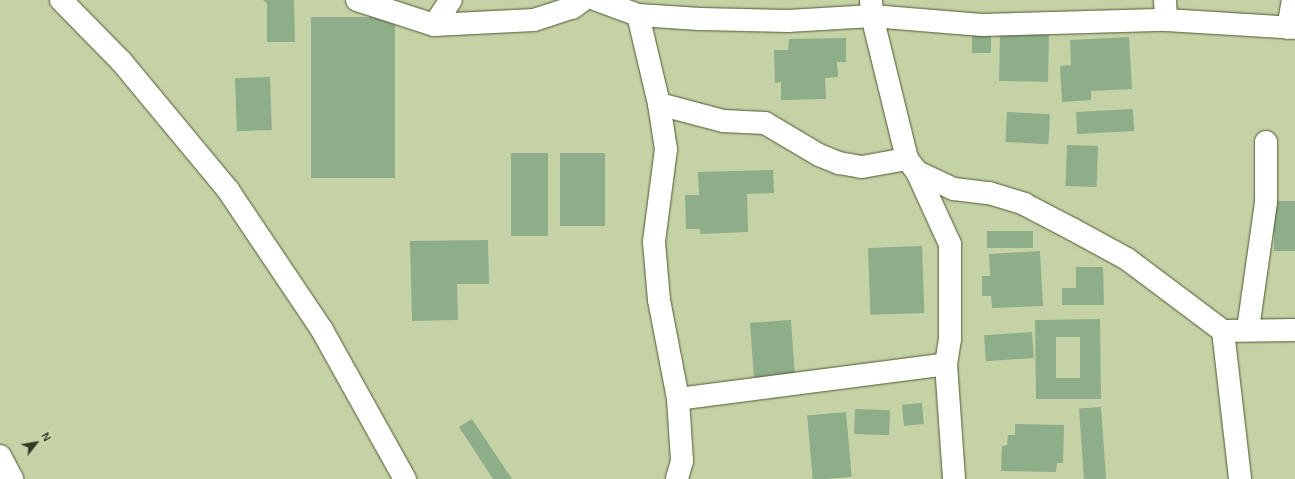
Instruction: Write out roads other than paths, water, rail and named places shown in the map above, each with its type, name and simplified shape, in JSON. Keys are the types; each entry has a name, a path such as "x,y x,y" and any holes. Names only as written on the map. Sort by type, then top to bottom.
{"street":[{"path":"61,0 121,61 228,190 322,330 405,479"},
{"path":"357,0 434,25 534,20 572,8 583,0"},
{"path":"434,25 451,0"},
{"path":"597,0 638,15 788,22 871,8 982,25 1166,10 1292,28 1293,0"},
{"path":"871,8 912,166 950,244 950,339 946,364 954,479"},
{"path":"638,15 659,104 666,150 654,242 659,300 678,399 682,461 677,479"},
{"path":"659,104 729,122 765,123 819,155 840,163 862,167 912,166 954,189 989,193 1024,204 1127,259 1224,331 1248,329 1295,330"},
{"path":"1248,329 1266,202 1266,142"},
{"path":"1224,331 1240,479"},
{"path":"678,399 946,364"},
{"path":"0,456 12,479"}]}
